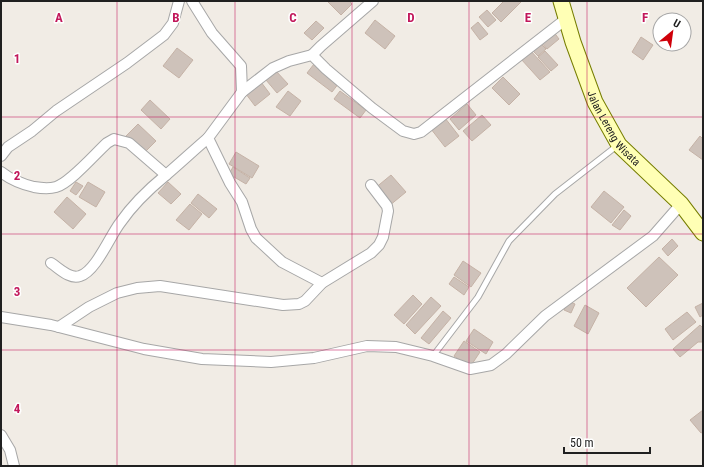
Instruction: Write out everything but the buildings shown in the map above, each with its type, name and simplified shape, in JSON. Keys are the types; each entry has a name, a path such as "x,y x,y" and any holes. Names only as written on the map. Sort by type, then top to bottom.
{"main road":[{"name":"Jalan Lereng Wisata","path":"561,1 595,102 619,145 680,204 703,233"}],"street":[{"path":"1,156 8,147 32,131 56,111 127,63 164,35 173,23 179,1"},
{"path":"192,1 212,33 241,66 242,92"},
{"path":"51,263 71,277 80,277 87,272 94,265 120,223 135,203 151,187 208,138 242,92 273,68 289,61 312,55 373,1"},
{"path":"312,55 326,69 372,108 403,131 414,134 421,132 566,19"},
{"path":"208,138 230,183 242,202 251,229 256,238 282,262 322,282"},
{"path":"1,172 9,179 24,185 40,188 56,187 68,180 107,143 114,140 129,143 166,175"},
{"path":"59,327 89,307 117,293 137,288 160,286 283,305 299,304 305,301 322,282 371,253 379,245 383,237 388,211 387,206 371,185"},
{"path":"1,317 59,327 144,349 202,359 271,362 314,358 367,346 396,347 433,356 470,369 491,365 506,354 545,316 653,236 680,204"},
{"path":"1,435 10,450 14,466"}],"lane":[{"path":"433,356 478,297 509,241 555,194 619,145"}]}
